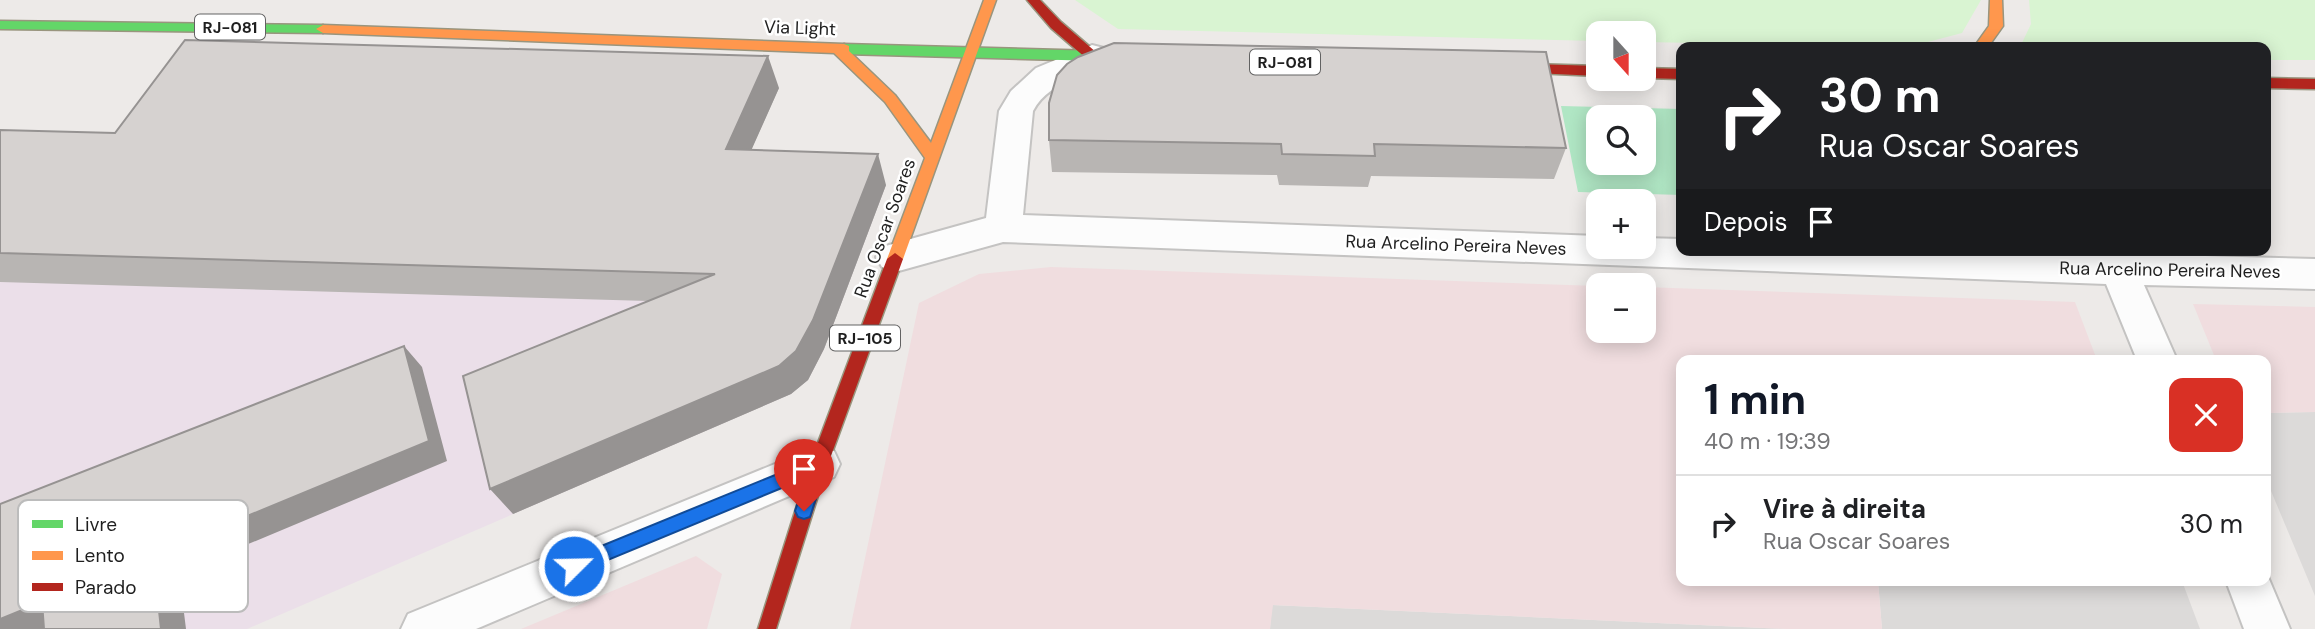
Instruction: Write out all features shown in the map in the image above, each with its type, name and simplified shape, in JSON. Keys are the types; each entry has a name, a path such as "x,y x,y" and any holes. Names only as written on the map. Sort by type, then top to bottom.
{"main road":[{"name":"Rua Oscar Soares","path":"767,629 819,464 990,0"},
{"path":"1033,0 1056,25 1092,56"},
{"path":"1985,42 1996,26 1996,0"},
{"name":"Via Light","path":"0,25 273,27 838,49 1146,57"},
{"path":"838,49 890,95 910,120 932,157"},
{"path":"1488,68 1586,71"},
{"path":"1656,73 1676,74"},
{"path":"2271,83 2315,84"}],"street":[{"path":"1003,228 1016,111 1023,96 1037,82 1092,56"},
{"name":"Rua Arcelino Pereira Neves","path":"895,257 1003,228 1676,253"},
{"name":"Rua Arcelino Pereira Neves","path":"1747,256 2119,270 2315,274"},
{"path":"2119,270 2155,355"},
{"path":"424,629 819,464"},
{"path":"2250,586 2267,629"}],"shaded area":[{"path":"0,160 886,185 824,349 808,380 791,394 247,629 0,629"},
{"path":"1051,267 1586,286 1586,343 1656,343 1656,287 2075,302 2095,355 1676,355 1676,586 1878,586 1882,629 1787,629 1273,605 1270,629 850,629 919,303 979,274"},
{"path":"2193,304 2315,307 2315,412 2271,413 2271,355 2214,355"},
{"path":"2315,412 2315,596 2271,491 2271,413"},
{"path":"696,556 722,574 707,629 521,629"},
{"path":"1878,586 2184,586 2200,629 1882,629"},
{"path":"1272,605 1787,629 1270,629"}],"green space":[{"path":"1075,0 1981,0 1962,33 1928,42 1656,42 1656,21 1586,21 1586,41 1118,29"},
{"path":"2029,0 2315,0 2315,60 2271,60 2271,42 2022,42 2031,24"},
{"path":"1561,106 1586,107 1586,175 1656,175 1656,108 1676,109 1676,195 1656,194 1656,189 1586,189 1586,192 1578,192"}],"building":[{"path":"185,40 768,56 726,149 878,154 813,320 796,351 779,366 490,489 463,376 715,274 0,253 0,130 115,133"},
{"path":"1114,43 1546,52 1566,148 1374,144 1375,156 1282,154 1281,144 1049,140 1049,103 1057,75 1078,57"},
{"path":"404,346 429,441 248,516 248,500 18,500 18,612 0,619 0,504"},
{"path":"43,612 159,612 161,629 44,629"}],"traffic: fast":[{"path":"0,25 323,29"},
{"path":"844,49 1134,57"}],"traffic: slow":[{"path":"895,259 990,0"},
{"path":"1985,42 1996,26 1996,0"},
{"path":"323,29 844,49"},
{"path":"838,49 890,98 913,126 932,157"}],"traffic: jam":[{"path":"1033,0 1056,25 1092,56"},
{"path":"1498,68 1586,71"},
{"path":"1656,73 1676,74"},
{"path":"2271,83 2315,84"},
{"path":"767,629 819,464 895,259"}],"route":[{"path":"574,566 819,464 804,511"}]}
